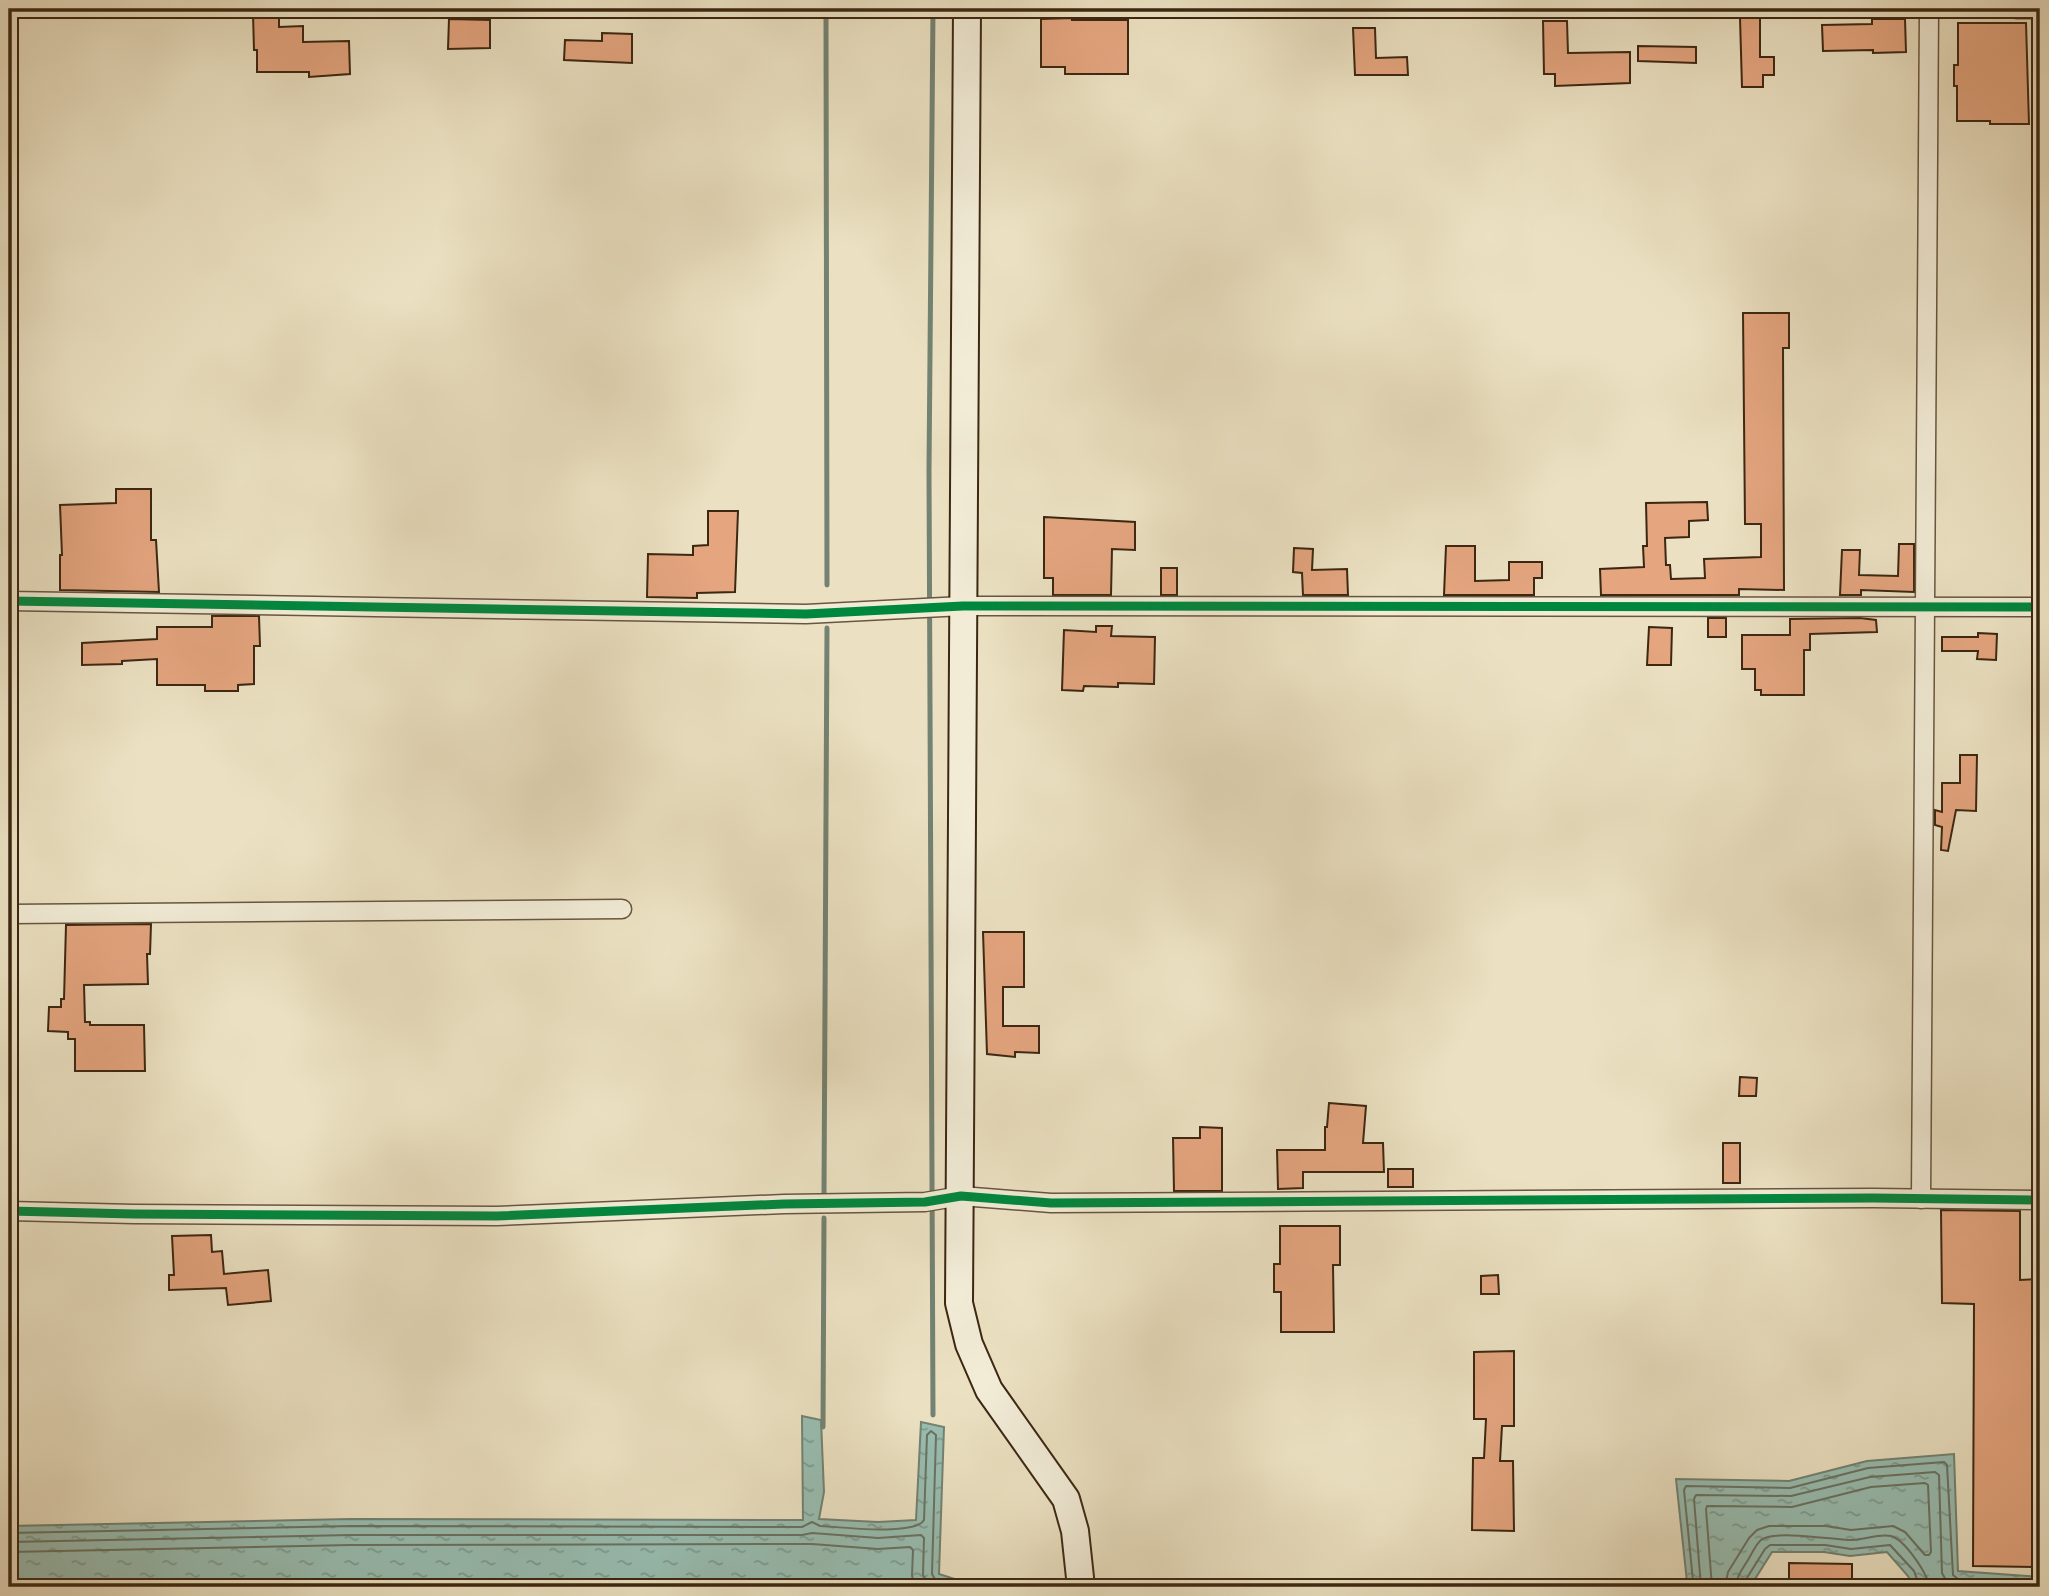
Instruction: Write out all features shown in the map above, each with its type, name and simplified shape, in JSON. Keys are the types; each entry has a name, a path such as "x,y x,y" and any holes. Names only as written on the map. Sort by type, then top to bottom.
{"street":[{"path":"967,9 959,1303 969,1344 989,1390 1066,1499 1075,1531 1081,1582"},
{"path":"1921,1199 1929,9"},
{"path":"2017,9 2040,9"},
{"path":"9,601 806,614 963,606 2040,607"},
{"path":"9,914 622,909"},
{"path":"9,1211 497,1216 784,1204 925,1202 961,1196 1051,1203 2040,1200"}],"water":[{"path":"802,1416 821,1420 824,1492 819,1519 878,1522 916,1520 921,1422 944,1427 939,1574 967,1583 1111,1587 9,1585 9,1526 351,1519 803,1520"},
{"path":"1954,1454 1958,1571 2040,1577 2040,1587 1914,1587 1887,1552 1850,1556 1824,1552 1772,1552 1750,1587 1672,1587 1687,1582 1676,1479 1789,1481 1867,1461"}],"building":[{"path":"253,14 279,14 279,27 303,26 303,42 349,41 350,74 309,77 309,72 257,72"},
{"path":"1740,18 1760,18 1760,57 1774,57 1774,75 1763,75 1763,87 1742,87"},
{"path":"449,19 490,20 490,48 448,49"},
{"path":"1041,19 1128,20 1128,74 1065,74 1065,67 1041,67"},
{"path":"1872,19 1905,19 1906,52 1823,51 1822,25 1872,24"},
{"path":"1543,21 1567,21 1568,53 1630,52 1630,83 1555,86 1555,74 1544,74"},
{"path":"1958,23 2026,23 2029,124 1957,121 1954,65 1958,65"},
{"path":"1353,28 1375,28 1376,58 1407,57 1408,75 1355,75"},
{"path":"602,33 632,34 632,63 564,60 565,40 602,41"},
{"path":"1638,46 1696,47 1696,63 1638,61"},
{"path":"1743,313 1789,313 1789,348 1783,348 1784,590 1739,589 1739,595 1601,595 1600,569 1644,567 1643,546 1647,546 1646,503 1707,502 1708,520 1689,521 1689,537 1665,538 1666,565 1670,565 1671,579 1705,578 1704,559 1761,557 1761,524 1745,524"},
{"path":"116,489 151,489 151,540 156,540 159,592 60,590 60,505 116,503"},
{"path":"708,511 738,511 735,592 697,593 697,598 647,597 648,554 693,555 693,546 708,545"},
{"path":"1044,517 1135,522 1135,550 1112,549 1111,595 1053,595 1053,578 1044,578"},
{"path":"1899,544 1914,544 1914,592 1861,590 1861,595 1840,595 1842,550 1860,550 1859,575 1898,576"},
{"path":"1446,546 1475,546 1475,581 1509,580 1509,562 1542,562 1542,578 1534,578 1534,595 1444,595"},
{"path":"1294,548 1313,549 1312,570 1347,569 1348,595 1303,595 1302,573 1293,572"},
{"path":"1161,568 1177,568 1177,595 1161,595"},
{"path":"212,616 259,616 260,646 254,646 254,684 238,685 238,691 205,691 205,685 157,685 157,659 122,661 122,664 82,665 82,643 157,639 157,627 212,627"},
{"path":"1708,618 1726,618 1726,637 1708,637"},
{"path":"1790,619 1876,620 1877,632 1810,634 1810,650 1804,650 1804,695 1761,695 1761,690 1755,690 1755,669 1742,669 1742,635 1790,635"},
{"path":"1096,626 1112,626 1111,636 1155,637 1154,684 1118,683 1118,687 1084,686 1083,691 1062,690 1064,630 1096,632"},
{"path":"1649,627 1672,628 1671,665 1647,665"},
{"path":"1978,633 1997,634 1996,660 1977,659 1978,651 1942,651 1942,637 1978,637"},
{"path":"1960,755 1977,755 1976,811 1956,810 1948,851 1941,850 1942,827 1935,825 1935,810 1942,812 1942,783 1960,783"},
{"path":"151,924 150,954 147,954 148,984 84,985 85,1022 90,1022 90,1025 144,1025 145,1071 75,1071 75,1039 68,1039 68,1032 48,1031 49,1007 61,1007 61,999 64,999 66,925"},
{"path":"983,932 1024,932 1024,987 1003,987 1003,1026 1039,1026 1039,1053 1015,1052 1015,1057 987,1054"},
{"path":"1740,1077 1757,1078 1756,1096 1739,1096"},
{"path":"1329,1103 1366,1106 1363,1143 1383,1143 1384,1172 1303,1172 1303,1188 1278,1189 1277,1150 1325,1150"},
{"path":"1200,1127 1222,1128 1222,1191 1174,1191 1173,1138 1200,1138"},
{"path":"1723,1143 1740,1143 1740,1183 1723,1183"},
{"path":"1388,1169 1413,1169 1413,1187 1388,1187"},
{"path":"1941,1210 2020,1211 2020,1280 2038,1279 2040,1311 2040,1567 1973,1566 1974,1304 1942,1303"},
{"path":"1280,1226 1340,1226 1340,1265 1333,1265 1334,1332 1281,1332 1281,1292 1274,1292 1274,1264 1280,1264"},
{"path":"211,1235 212,1252 222,1251 224,1274 268,1270 271,1301 228,1305 226,1288 169,1290 169,1275 174,1275 172,1236"},
{"path":"1498,1275 1499,1294 1481,1294 1481,1276"},
{"path":"1514,1351 1514,1426 1502,1426 1500,1461 1513,1461 1514,1531 1472,1530 1473,1458 1484,1458 1486,1419 1474,1419 1474,1352"},
{"path":"1789,1563 1852,1564 1852,1587 1789,1587"}],"waterway":[{"path":"933,9 929,470 933,1415"},
{"path":"826,19 827,585"},
{"path":"824,1193 827,628"},
{"path":"823,1427 824,1218"}],"cycle path":[{"path":"9,601 806,614 963,606 2040,607"},
{"path":"9,1211 497,1216 784,1204 925,1202 961,1196 1051,1203 1873,1198 2040,1200"}]}
